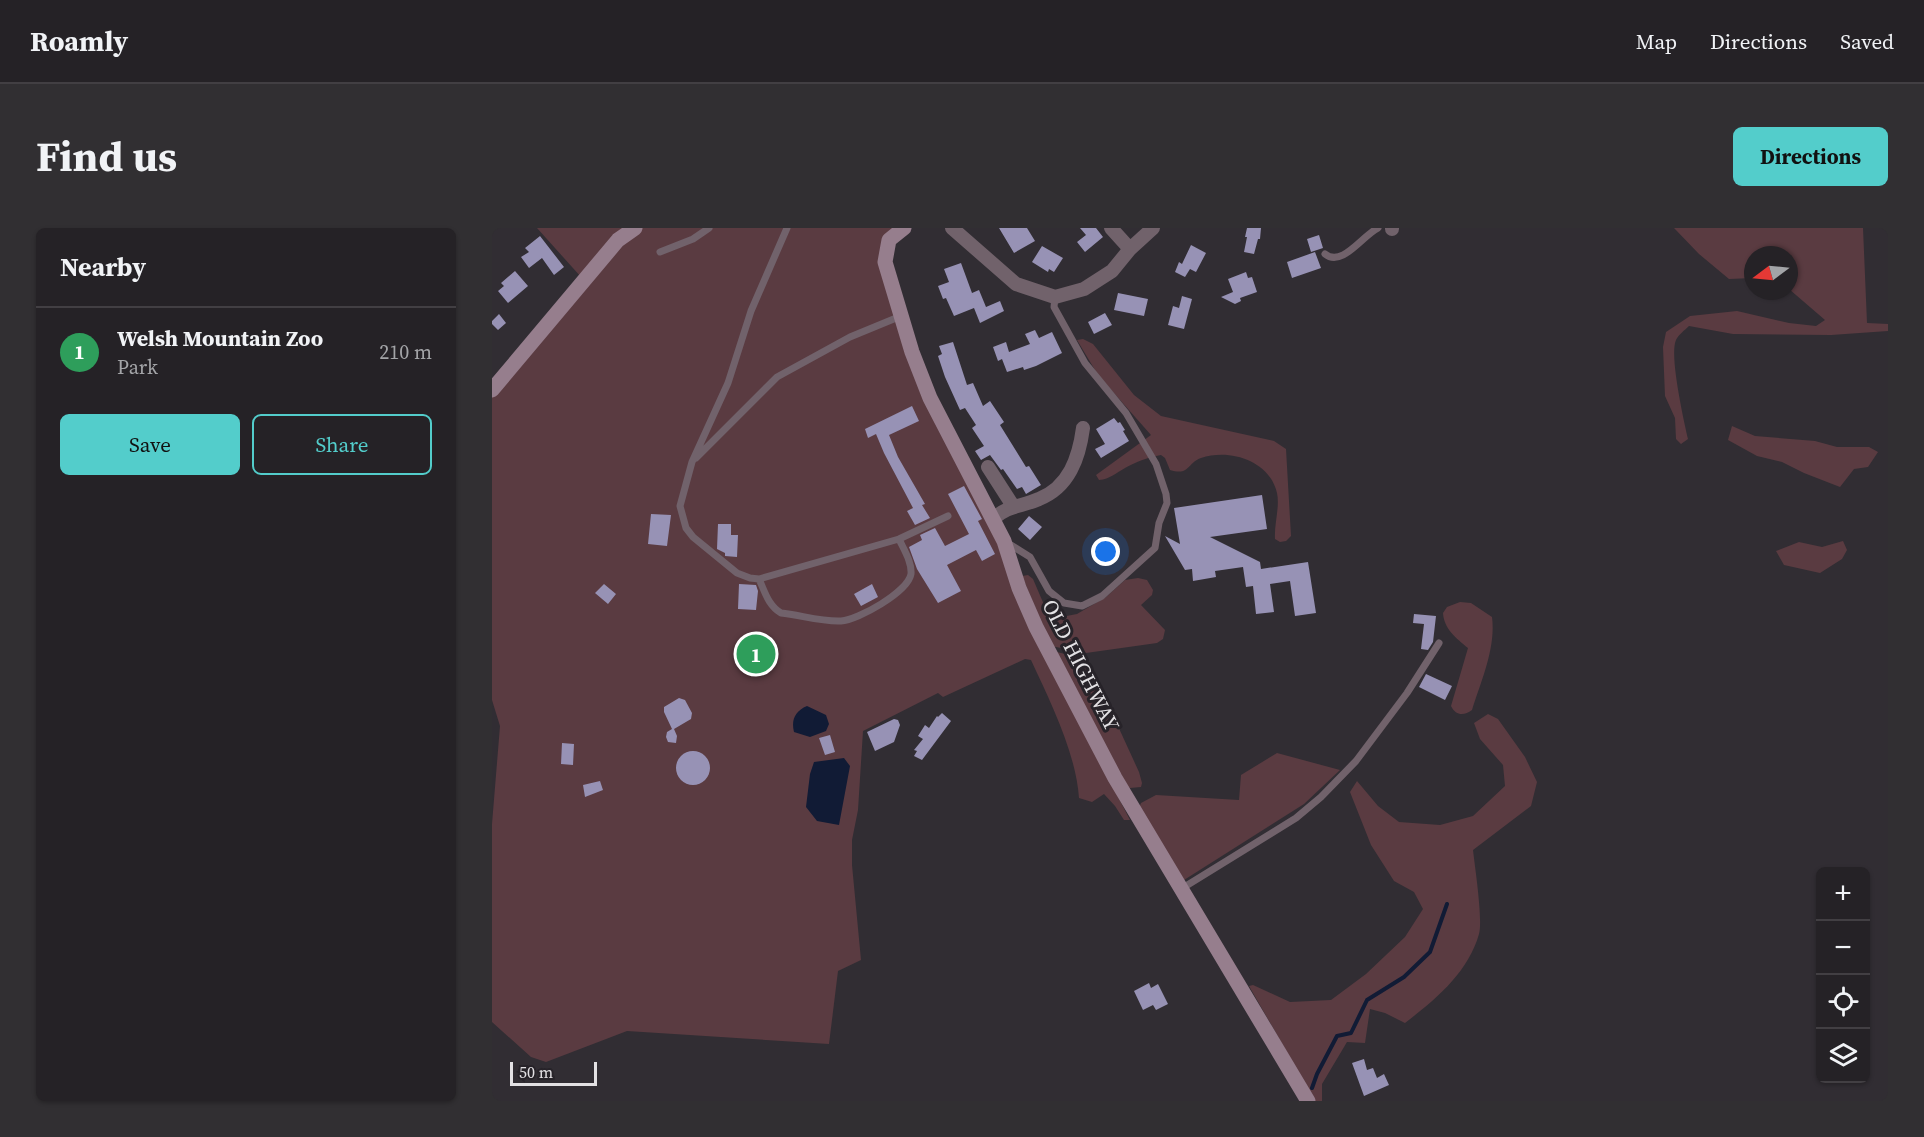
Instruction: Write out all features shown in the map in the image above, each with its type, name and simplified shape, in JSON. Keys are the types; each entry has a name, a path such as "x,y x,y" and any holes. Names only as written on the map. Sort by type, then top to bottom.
{"street":[{"path":"492,390 618,240 635,228"},
{"name":"OLD HIGHWAY","path":"904,228 889,240 885,262 912,352 930,398 1004,541 1019,588 1036,627 1115,778 1308,1101"},
{"path":"952,228 1016,284 1055,297 1084,289 1112,271 1130,249 1153,228"},
{"path":"1112,228 1130,249"},
{"path":"993,519 1002,511 1013,506 1041,499 1060,484 1073,469 1081,447 1083,428"},
{"path":"988,467 1013,506"}],"lane":[{"path":"660,252 693,239 710,228"},
{"path":"787,228 751,312 728,384 692,462 680,506 686,528 701,544 737,573 759,579 899,539 948,516"},
{"path":"1325,254 1328,257 1335,257 1347,254 1371,231 1378,228"},
{"path":"1004,541 1030,557 1049,591 1064,603 1082,606 1102,596 1155,548 1159,523 1167,503 1156,464 1126,413 1085,363 1054,307 1055,297"},
{"path":"692,462 777,377 850,337 901,316"},
{"path":"759,579 769,602 781,613 837,621 846,620 894,596 906,585 911,570 899,539"},
{"path":"1181,890 1296,818 1321,797 1356,761 1407,693 1440,643"}],"shaded area":[{"path":"537,228 904,228 889,240 902,336 1104,770 1130,820 1124,820 1104,794 1092,802 1079,798 1068,745 1031,660 1025,659 943,697 938,693 863,731 858,810 852,840 852,865 861,960 838,971 829,1044 627,1031 546,1062 531,1057 492,1022 492,824 500,726 492,700 492,390 581,277"},
{"path":"1674,228 1863,228 1867,323 1888,324 1888,331 1831,335 1733,334 1689,326 1677,338 1674,348 1678,388 1688,439 1681,444 1676,439 1675,418 1665,396 1663,347 1666,332 1690,316 1737,311 1789,323 1816,326 1825,320 1798,297 1798,246 1744,246 1744,278 1729,279 1699,254"},
{"path":"1083,339 1093,344 1134,395 1161,416 1274,441 1286,449 1291,536 1286,541 1280,542 1275,539 1278,498 1273,482 1258,465 1236,456 1212,455 1196,460 1185,470 1176,471 1170,470 1165,458 1161,455 1138,462 1110,477 1099,480 1096,475 1151,435 1098,375 1077,340"},
{"path":"1732,426 1755,436 1815,441 1837,447 1869,447 1878,452 1868,467 1854,469 1840,487 1782,462 1757,456 1728,440"},
{"path":"1843,541 1847,550 1842,559 1820,573 1784,565 1776,551 1799,542 1822,547"},
{"path":"1028,575 1033,579 1048,614 1056,618 1077,614 1106,597 1125,580 1138,578 1147,580 1153,590 1152,595 1141,605 1165,630 1163,639 1157,643 1086,653 1051,646 1022,576"},
{"path":"1460,602 1471,603 1492,617 1493,629 1487,664 1472,710 1463,714 1455,712 1451,706 1468,648 1448,628 1443,613 1447,607"},
{"path":"1057,652 1081,658 1089,663 1139,772 1141,787 1130,788 1124,784"},
{"path":"1488,714 1498,719 1525,757 1537,782 1531,806 1473,850 1480,918 1479,934 1474,948 1459,973 1449,984 1405,1023 1385,1013 1370,1009 1365,1043 1347,1042 1322,1084 1322,1101 1315,1101 1249,986 1253,985 1290,1002 1331,1000 1366,974 1405,937 1423,909 1414,892 1394,881 1371,845 1350,792 1357,781 1378,806 1399,822 1440,825 1473,816 1505,786 1503,765 1480,739 1474,723"},
{"path":"1277,753 1340,770 1304,804 1184,880 1139,808 1141,803 1156,795 1239,800 1241,775"}],"water":[{"path":"807,706 826,715 829,724 826,731 810,737 794,732 795,716 799,710"},
{"path":"844,758 850,766 839,825 817,821 806,807 810,774 814,762"}],"building":[{"path":"999,228 1027,228 1035,241 1014,253"},
{"path":"1080,228 1096,228 1103,237 1085,252 1077,242 1086,235"},
{"path":"1247,228 1261,228 1260,239 1258,239 1254,254 1244,252"},
{"path":"1319,235 1323,248 1311,252 1307,239"},
{"path":"540,236 564,267 554,275 542,258 529,268 521,257 529,252 525,248"},
{"path":"1191,245 1206,253 1196,272 1190,269 1185,277 1175,272 1179,262 1182,264"},
{"path":"1042,246 1063,258 1054,272 1049,269 1048,272 1032,262"},
{"path":"1315,252 1321,268 1292,278 1287,262"},
{"path":"961,263 972,293 979,290 986,307 1000,301 1004,311 980,323 974,308 954,316 938,286 949,282 944,269"},
{"path":"515,271 528,286 508,303 498,291 504,286 501,283"},
{"path":"1246,272 1248,278 1252,277 1257,292 1240,298 1241,301 1235,304 1221,297 1233,292 1228,279"},
{"path":"1118,293 1148,299 1144,316 1114,310"},
{"path":"1182,296 1192,299 1184,329 1168,325 1173,306 1179,308"},
{"path":"1105,313 1112,325 1094,334 1088,322"},
{"path":"499,314 506,323 498,330 492,321"},
{"path":"1035,330 1039,338 1052,332 1062,353 1036,366 1007,372 1002,359 998,361 993,347 1006,342 1009,352 1030,344 1025,334"},
{"path":"953,342 967,385 973,383 983,406 990,401 1004,422 1000,425 1026,467 1029,466 1041,485 1026,494 1022,487 1017,489 990,455 981,460 975,451 984,446 972,428 976,425 965,408 960,410 938,356 942,354 939,346"},
{"path":"912,406 919,421 889,435 930,518 915,525 907,511 913,508 876,434 868,438 865,429"},
{"path":"1114,418 1118,423 1120,422 1129,441 1101,458 1095,449 1105,444 1096,429"},
{"path":"964,486 982,519 978,521 995,554 982,561 976,550 947,565 961,591 938,603 917,569 909,547 922,540 920,535 935,528 945,546 969,534 948,494"},
{"path":"1262,495 1267,529 1210,537 1260,562 1261,569 1308,562 1316,613 1295,616 1290,581 1270,584 1274,612 1256,614 1253,586 1246,587 1243,567 1215,571 1216,577 1193,581 1192,569 1185,570 1165,536 1180,544 1174,508"},
{"path":"651,514 671,515 667,546 648,544"},
{"path":"1029,516 1042,527 1030,540 1018,529"},
{"path":"718,524 731,524 731,535 738,535 737,557 725,556 725,553 717,549"},
{"path":"604,584 616,594 608,604 595,593"},
{"path":"739,584 756,585 758,591 756,610 738,609"},
{"path":"872,584 878,597 861,606 854,594"},
{"path":"1414,614 1436,616 1433,642 1428,650 1421,649 1424,624 1413,623"},
{"path":"1426,674 1452,686 1445,700 1419,687"},
{"path":"679,698 685,700 692,713 691,719 674,729 677,736 676,743 668,742 667,732 672,729 664,707"},
{"path":"942,713 951,721 922,760 914,756 917,751 914,750 923,739 918,736 925,725 929,728 937,716"},
{"path":"894,719 898,720 900,725 894,742 875,751 867,732"},
{"path":"830,735 835,752 825,755 819,738"},
{"path":"562,743 574,744 573,765 561,764"},
{"path":"693,751 705,756 710,768 705,780 693,785 681,780 676,768 681,756"},
{"path":"600,781 603,790 585,797 583,785"},
{"path":"1149,983 1151,988 1158,984 1168,1004 1156,1010 1153,1005 1143,1010 1134,991"},
{"path":"1364,1059 1367,1070 1373,1068 1377,1078 1384,1074 1389,1085 1364,1096 1352,1063"}],"waterway":[{"path":"1312,1088 1337,1036 1351,1033 1367,1000 1404,977 1430,952 1447,904"}],"place":[{"name":"Welsh Mountain Zoo","path":"756,654"}]}
